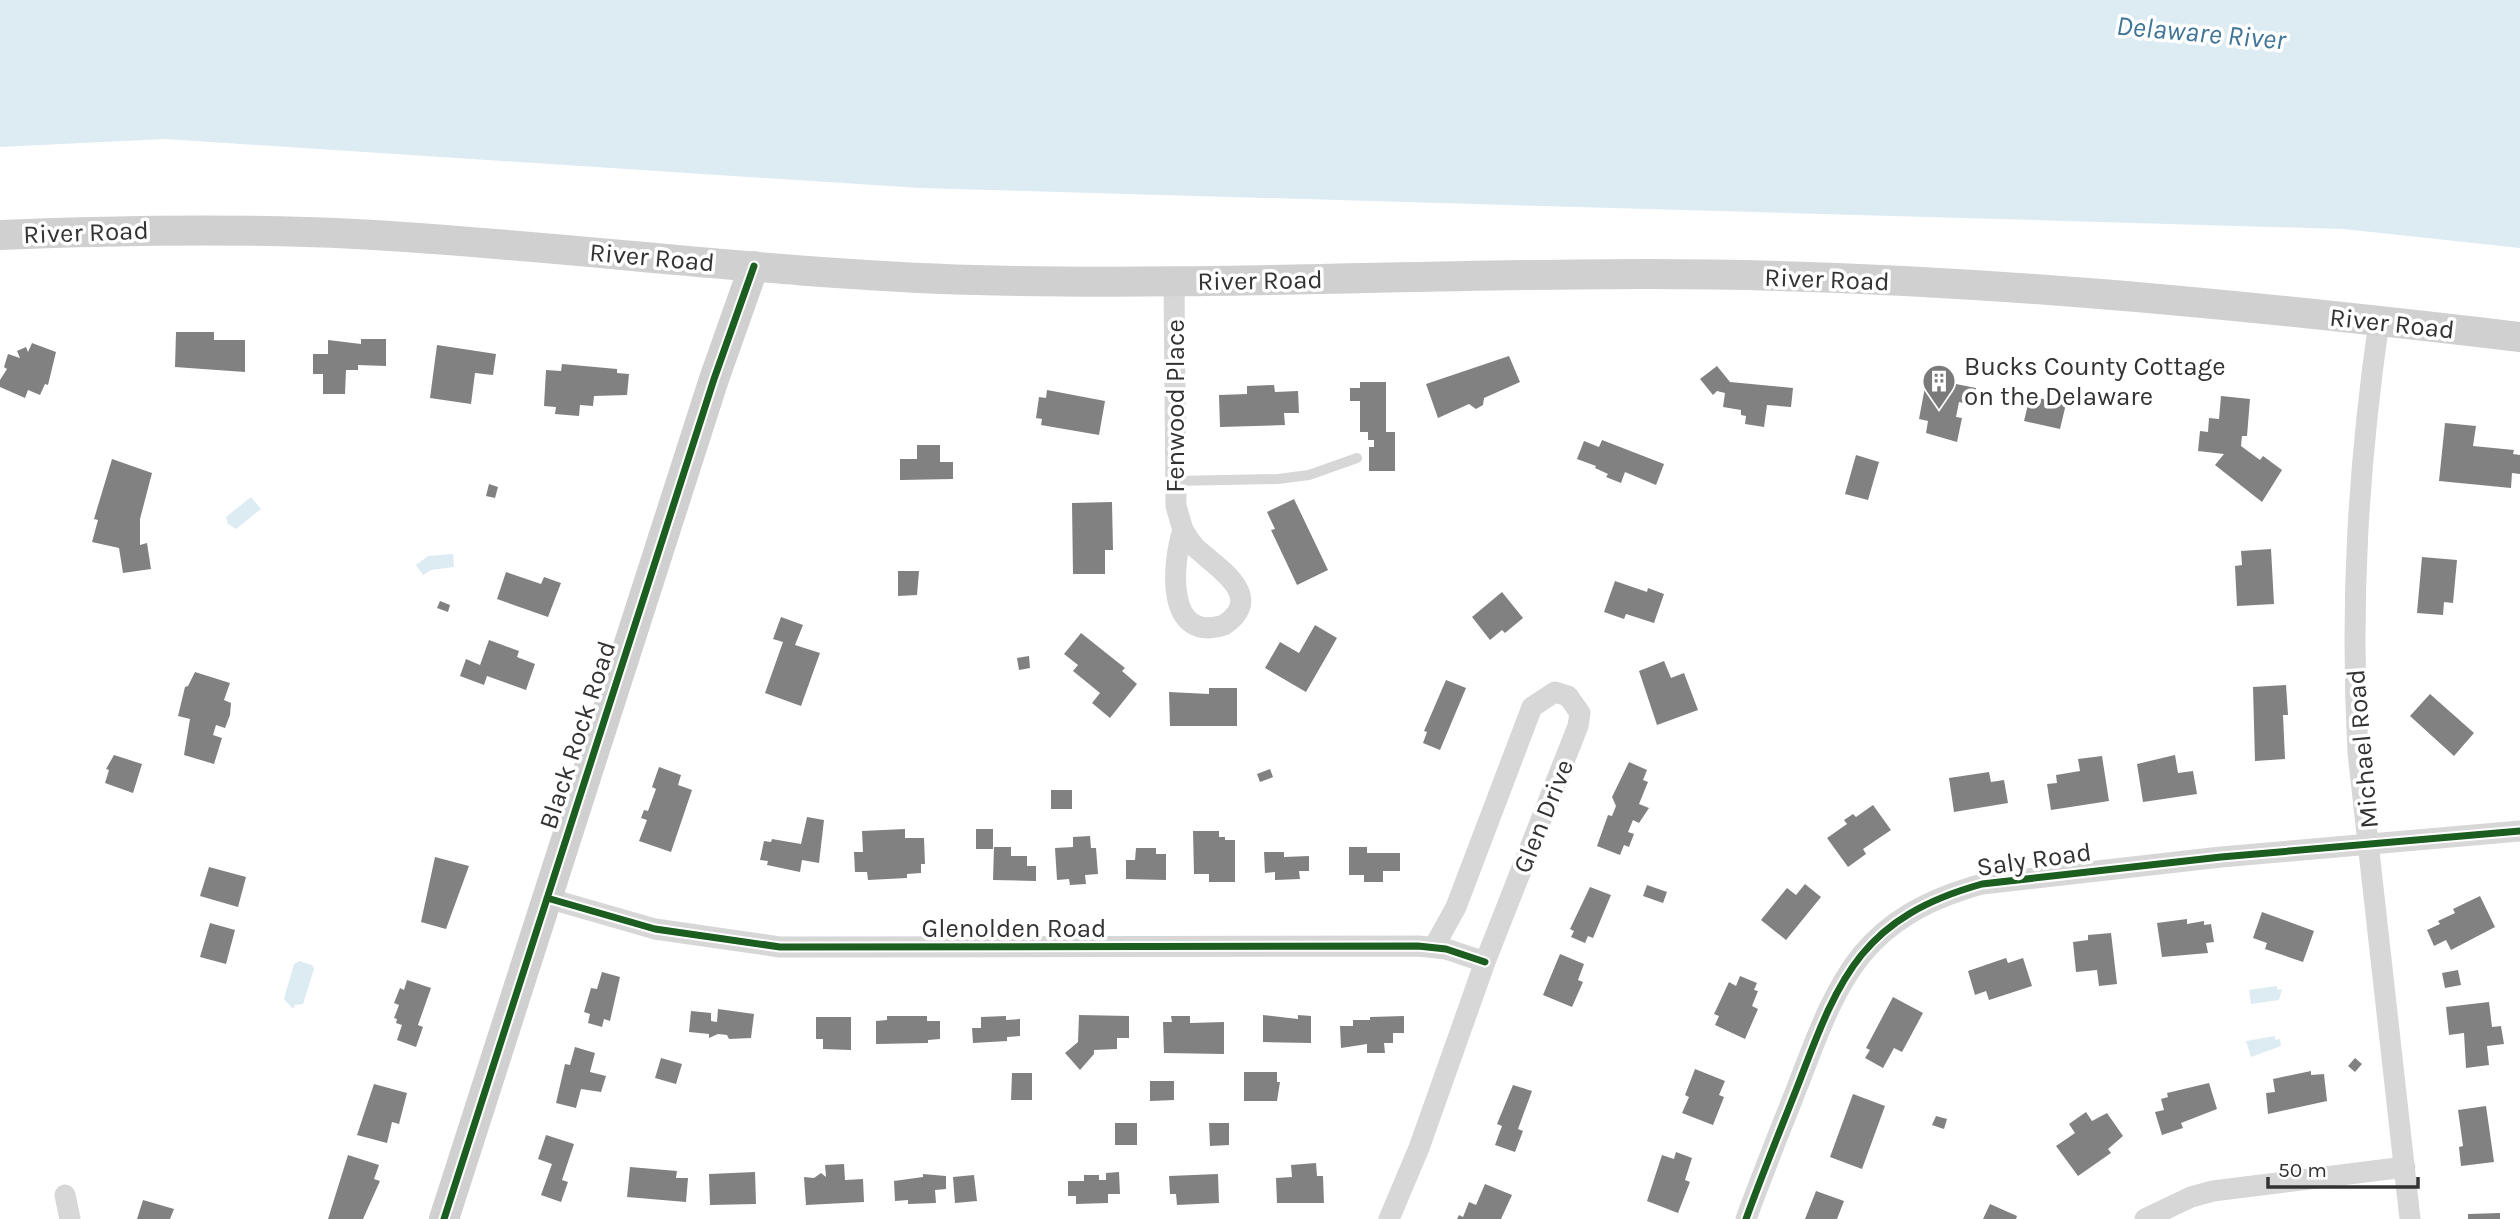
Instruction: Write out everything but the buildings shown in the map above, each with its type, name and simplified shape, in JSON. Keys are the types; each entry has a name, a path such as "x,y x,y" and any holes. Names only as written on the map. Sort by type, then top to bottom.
{"main road":[{"name":"River Road","path":"0,235 119,230 357,234 925,278 1174,282 1648,274 1825,278 2131,298 2520,337"},
{"name":"Black Rock Road","path":"444,1219 714,379 754,266"}],"street":[{"name":"Fenwood Place","path":"1174,282 1175,481 1176,506 1183,530"},
{"name":"Michael Road","path":"2379,321 2364,428 2353,608 2358,753 2410,1219"},
{"name":"Glen Drive","path":"1388,1219 1419,1148 1485,962 1578,726 1580,713 1575,703 1561,693 1546,695 1532,707 1526,718 1456,908 1434,947"},
{"name":"Saly Road","path":"1746,1219 1830,1002 1846,973 1867,948 1892,925 1920,907 1950,893 1982,884 2520,831"},
{"name":"Glenolden Road","path":"547,898 655,929 780,947 1434,947 1485,962"},
{"path":"2146,1219 2171,1205 2213,1191 2405,1167"},
{"path":"65,1195 70,1219"}],"lane":[{"path":"1175,481 1278,479 1309,475 1357,458"}],"water":[{"name":"Delaware River","path":"0,0 2520,0 2520,248 2344,229 920,188 165,139 0,147"},
{"path":"251,497 261,509 236,529 228,524 226,517"},
{"path":"453,554 454,567 431,570 423,575 416,565 428,556"},
{"path":"299,961 312,965 314,969 303,1004 295,1005 293,1009 284,999 294,964"},
{"path":"2277,986 2277,990 2282,989 2279,1000 2251,1004 2249,990"},
{"path":"2275,1036 2275,1040 2280,1039 2281,1046 2251,1057 2246,1041"}],"cycle path":[{"path":"444,1219 714,379 754,266"},
{"path":"1746,1219 1814,1042 1844,980 1862,955 1883,933 1909,914 1942,898 1982,884 2221,857 2520,831"},
{"path":"547,898 655,929 780,947 1418,946 1446,949 1485,962"}],"place":[{"name":"Bucks County Cottage on the Delaware","path":"1939,411"}]}
